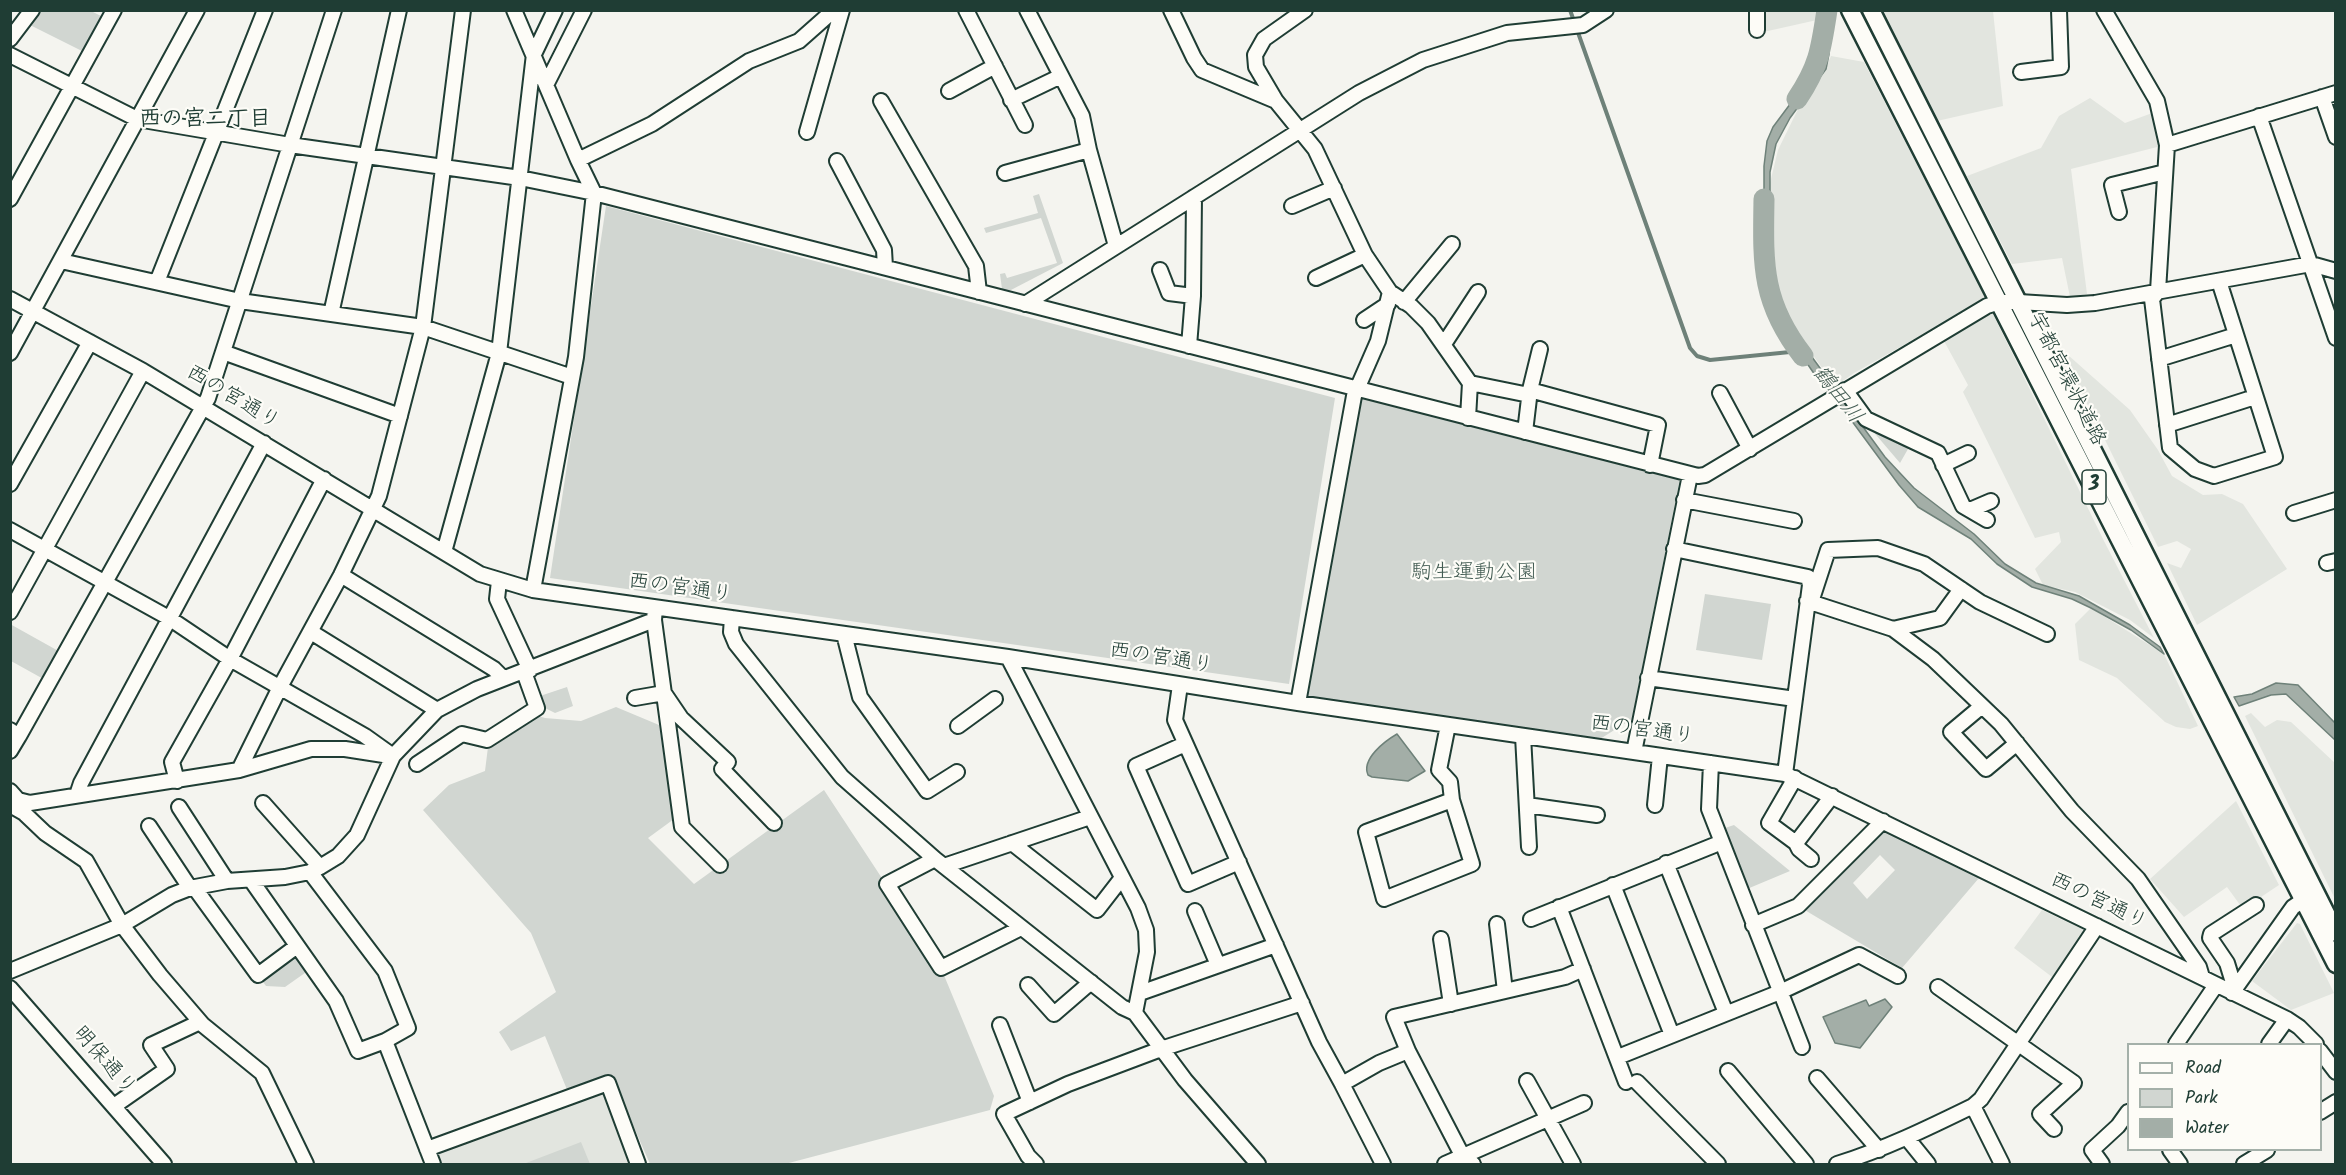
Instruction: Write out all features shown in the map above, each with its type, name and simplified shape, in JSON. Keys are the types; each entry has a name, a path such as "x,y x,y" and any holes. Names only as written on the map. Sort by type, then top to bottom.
{"main road":[{"name":"宇都宮環状道路","path":"1850,10 2309,896 2336,933"},
{"name":"宇都宮環状道路","path":"1871,10 2019,302 2309,896 2336,964"}],"street":[{"path":"10,39 32,10"},
{"path":"10,200 114,10"},
{"path":"10,354 196,10"},
{"path":"157,282 264,10"},
{"path":"10,751 15,733 106,582 204,406 334,10"},
{"path":"330,314 399,10"},
{"path":"238,770 374,509 423,327 462,10"},
{"path":"514,10 594,193 572,377 534,590"},
{"path":"444,552 499,352 534,54 555,10"},
{"path":"546,85 584,10"},
{"path":"578,160 652,124 749,61 799,41 834,10"},
{"path":"807,132 842,10"},
{"path":"966,10 1025,125"},
{"path":"1028,10 1082,116 1089,150 1116,246"},
{"path":"1171,10 1202,70 1276,101"},
{"path":"1298,703 1357,389 1378,341 1389,298 1365,255 1316,149 1276,101 1256,67 1256,55 1264,39 1305,10"},
{"path":"1025,304 1359,93 1423,60 1508,33 1578,26 1606,10"},
{"path":"1757,10 1757,30"},
{"path":"2021,72 2061,67 2059,10"},
{"path":"2104,10 2157,101 2167,145 2158,291 2152,298 2170,448 2195,469 2214,476 2275,457 2219,280"},
{"path":"10,55 72,84 137,119 290,145 520,178 594,193 1690,475 1705,475 1987,306 2000,302 2080,305 2311,264 2336,271"},
{"path":"949,91 995,66"},
{"path":"1011,99 1061,76"},
{"path":"2167,145 2336,93"},
{"path":"2322,97 2336,137"},
{"path":"881,101 976,266 979,291"},
{"path":"2259,116 2336,338"},
{"path":"1005,173 1089,150"},
{"path":"837,161 884,250 885,267"},
{"path":"2119,212 2112,185 2165,172"},
{"path":"1292,206 1334,188"},
{"path":"1189,346 1193,296 1194,197"},
{"path":"1404,302 1452,244"},
{"path":"1316,278 1365,255"},
{"path":"61,261 240,301 423,327 572,377"},
{"path":"1160,270 1169,293 1193,296"},
{"path":"1444,344 1478,292"},
{"path":"1389,298 1404,302 1428,323 1470,383 1468,418"},
{"path":"1364,320 1389,298"},
{"name":"西の宮通り","path":"10,299 144,371 480,574 499,581 654,614 732,618 1008,657 1298,703 1790,776 2216,985 2234,991 2287,1019 2315,1043"},
{"path":"2159,359 2236,335"},
{"path":"10,484 90,342"},
{"path":"1525,432 1530,392 1540,349"},
{"path":"223,352 400,416"},
{"path":"10,612 144,371"},
{"path":"1470,383 1530,392 1658,425 1650,465"},
{"path":"1720,393 1750,449"},
{"path":"1838,394 1866,419 1938,453 1963,506 1987,520"},
{"path":"2168,425 2255,397"},
{"path":"77,795 81,783 264,442"},
{"path":"1943,465 1968,453"},
{"path":"1634,752 1690,475"},
{"path":"177,781 172,762 230,658 324,479"},
{"path":"1684,500 1794,521"},
{"path":"2294,513 2336,500"},
{"path":"1970,510 1991,501"},
{"path":"10,530 169,618 230,658 365,736 393,756"},
{"path":"1809,602 1828,550 1878,548 1924,564 1980,602 2047,634"},
{"path":"1674,549 1808,577 1809,602 1795,699 1790,776 1769,823 1796,843 1799,849 1811,859"},
{"path":"341,575 494,669 503,678"},
{"path":"417,764 462,734 487,740 537,708 527,671 497,598 499,581"},
{"path":"1893,629 1940,618 1961,589"},
{"path":"1809,602 1893,629 1933,659 1983,706 2017,743 2072,811 2138,879 2199,967 2202,977"},
{"path":"10,971 122,926 172,896 192,887 226,881 285,877 315,870 338,856 357,835 393,756 437,710 454,699 503,678 527,671 654,614 682,827 720,865"},
{"path":"732,618 731,632 736,644 834,769 939,863 1122,1007 1135,1013 1185,1080 1258,1164"},
{"path":"311,632 437,710"},
{"path":"844,634 860,697 927,791 957,772"},
{"path":"1008,657 1138,908 1146,930 1147,952 1135,1013"},
{"path":"1648,678 1795,699"},
{"path":"1180,685 1175,720 1185,744 1319,1042 1383,1164"},
{"path":"635,698 664,693"},
{"path":"664,693 681,718 728,762 722,769 774,823"},
{"path":"958,726 995,699"},
{"path":"1983,706 1951,732 1986,769 2017,743"},
{"path":"1448,725 1439,770 1450,782 1452,800 1472,864 1384,899 1366,832 1452,800"},
{"path":"1523,736 1529,847"},
{"path":"1185,744 1136,766 1188,884 1239,862"},
{"path":"10,791 18,800 30,803 238,770 311,749 345,749 393,756"},
{"path":"1656,805 1660,756"},
{"path":"1711,763 1709,809 1802,1047"},
{"path":"1796,843 1833,796"},
{"path":"251,880 336,1001 358,1051 408,1029 385,971 315,870 264,803"},
{"path":"1527,805 1597,815"},
{"path":"179,807 226,881"},
{"path":"12,808 24,813 45,833 86,861 122,926 160,975 200,1022 262,1073 306,1164"},
{"path":"1021,928 941,968 887,884 939,863 1090,818"},
{"path":"1754,925 1798,906 1883,821"},
{"path":"149,826 258,975 297,946"},
{"path":"1531,919 1722,842"},
{"path":"1012,843 1096,910 1121,879"},
{"path":"1666,863 1726,1013"},
{"path":"1613,885 1672,1035"},
{"path":"2234,991 2293,907 2309,896"},
{"path":"2234,991 2227,963 2211,943 2211,934 2256,904"},
{"path":"1558,907 1618,1057 1631,1082 1718,1164"},
{"path":"1194,911 1218,965"},
{"path":"1497,924 1505,991"},
{"path":"1838,1164 1874,1156 1973,1106 1981,1099 2097,926"},
{"path":"1441,939 1451,1004"},
{"path":"1140,993 1276,945"},
{"path":"1618,1057 1780,992 1859,955 1898,976"},
{"path":"1468,1161 1408,1051 1394,1017 1565,977 1583,969"},
{"path":"1028,985 1054,1014 1090,982"},
{"path":"2177,1043 2216,985"},
{"path":"1938,987 2074,1083 2040,1114 2054,1129"},
{"name":"明保通り","path":"10,988 164,1164"},
{"path":"1036,1164 1028,1156 1004,1114 1068,1084 1161,1049 1302,1003"},
{"path":"2270,1043 2287,1019"},
{"path":"114,1106 167,1069 151,1045 200,1022"},
{"path":"1000,1025 1030,1102"},
{"path":"385,1041 433,1164"},
{"path":"1342,1084 1408,1051"},
{"path":"2322,1054 2336,1072"},
{"path":"1728,1071 1806,1164"},
{"path":"1817,1078 1874,1156"},
{"path":"1527,1081 1573,1164"},
{"path":"428,1149 608,1083 638,1164"},
{"path":"2322,1112 2336,1102"},
{"path":"1445,1164 1468,1161 1584,1103"},
{"path":"1973,1106 2002,1164"},
{"path":"2102,1164 2092,1150 2118,1126 2127,1113"},
{"path":"1907,1138 1928,1164"},
{"path":"2171,1151 2180,1164"},
{"path":"2244,1164 2261,1155"}],"shaded area":[{"path":"1760,11 1819,11 1817,20 1759,33"},
{"path":"1882,11 1993,11 2003,106 1937,121"},
{"path":"1831,56 1864,62 1986,299 1840,383 1831,380 1787,320 1778,302 1772,276 1769,187 1778,150 1802,101 1824,71"},
{"path":"2090,98 2125,123 2155,112 2161,146 2071,169 2087,294 2070,297 2062,258 2012,264 1967,176 2041,148 2059,116"},
{"path":"1992,312 2154,638 2130,620 2075,592 2043,585 2035,569 2061,542 2059,532 2035,538 1963,392 1968,385 1944,341"},
{"path":"2059,347 2130,410 2158,450 2172,476 2203,495 2222,494 2243,504 2287,569 2197,625 2167,563 2181,568 2191,549 2177,541 2158,547"},
{"path":"2091,608 2164,654 2198,726 2190,729 2176,727 2165,722 2117,678 2079,660 2075,624"},
{"path":"2251,713 2265,727 2277,720 2291,722 2335,763 2335,899 2245,716"},
{"path":"2236,801 2279,885 2243,909 2227,887 2184,917 2150,879"},
{"path":"2042,910 2088,932 2056,980 2014,948"},
{"path":"2297,923 2300,924 2334,993 2291,1010 2252,981"},
{"path":"604,1088 638,1164 437,1164 434,1156 437,1150"}],"green space":[{"path":"39,11 91,11 105,18 86,53 30,25"},
{"path":"1039,194 1063,263 1009,291 1002,289 1000,274 1005,273 1007,278 1057,263 1041,218 986,233 984,228 1038,213 1033,196"},
{"path":"606,206 1335,398 1289,684 550,578"},
{"name":"駒生運動公園","path":"1359,394 1680,478 1632,719 1600,739 1304,697"},
{"path":"1871,429 1905,443 1908,449 1900,463"},
{"path":"1705,594 1771,604 1762,660 1696,650"},
{"path":"10,624 62,653 47,681 11,661"},
{"path":"567,687 573,706 555,713 543,707 540,696"},
{"path":"616,707 659,725 674,819 648,838 694,884 824,790 941,968 994,1096 990,1110 785,1164 650,1164 612,1077 568,1092 545,1036 511,1051 499,1032 556,992 531,933 423,810 449,785 485,771 488,747 531,714 545,718 581,721"},
{"path":"1734,825 1790,871 1747,889 1722,829"},
{"path":"1881,828 1979,878 1902,968 1803,909","holes":["1880,855 1895,870 1867,899 1853,883"]},
{"path":"297,946 312,968 285,987 266,986 258,975"},
{"path":"581,1142 590,1164 526,1164 526,1163"}],"water":[{"path":"1826,11 1833,11 1829,24 1829,54 1826,69 1790,118 1776,144 1770,172 1770,286 1782,316 1885,457 1914,488 1974,534 2005,564 2036,583 2079,596 2130,625 2160,647 2164,654 2131,630 2091,608 2072,599 2032,587 1997,564 1971,539 1918,507 1899,485 1829,390 1815,375 1776,318 1766,294 1764,281 1764,166 1767,141 1773,127 1820,64"},
{"path":"2276,683 2298,685 2335,723 2335,740 2286,694 2271,695 2239,706 2234,697 2252,694"},
{"path":"1397,734 1425,771 1408,781 1368,775 1368,763 1375,751"},
{"path":"1885,999 1892,1007 1860,1048 1835,1043 1823,1017 1866,1000 1869,1006"}],"waterway":[{"path":"1570,10 1690,348 1697,356 1710,360 1800,351"},
{"name":"鶴田川","path":"1797,99 1815,67 1827,10"},
{"name":"鶴田川","path":"1764,199 1767,282 1779,318 1803,356"}],"district":[{"name":"西の宮二丁目","path":"205,121"}]}
